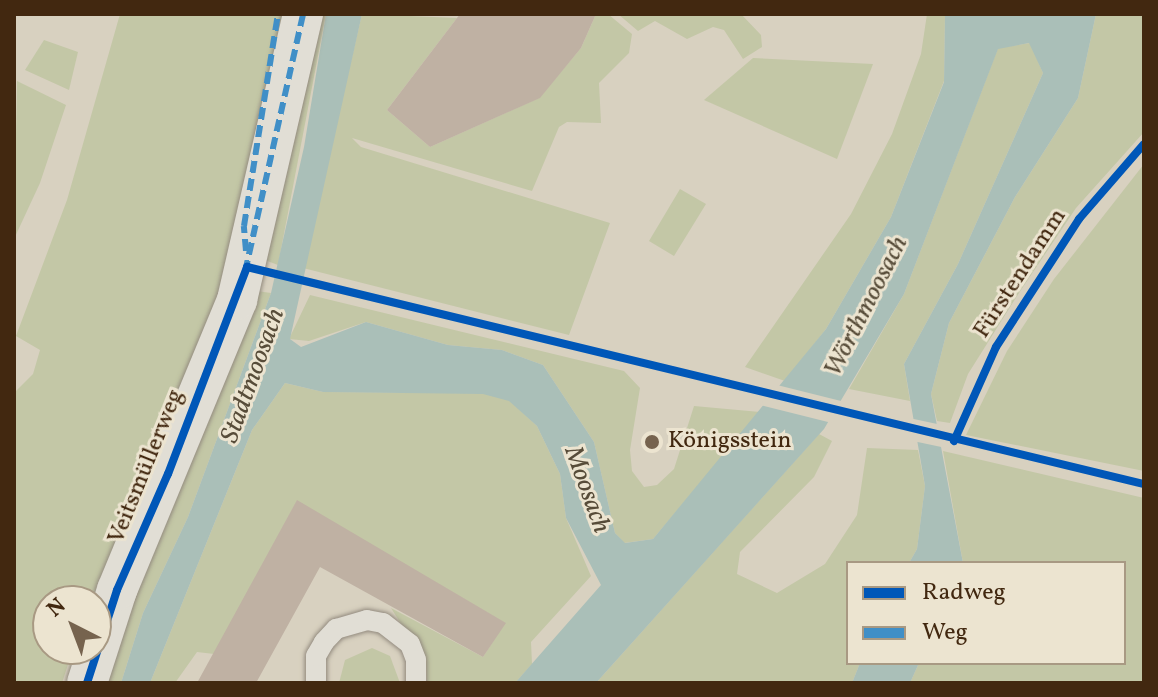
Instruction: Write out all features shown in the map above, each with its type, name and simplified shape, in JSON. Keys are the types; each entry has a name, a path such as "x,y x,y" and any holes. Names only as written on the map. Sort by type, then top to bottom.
{"street":[{"name":"Veitsmüllerweg","path":"87,683 117,590 237,300 303,14"}],"lane":[{"path":"301,683 316,673 336,629 351,622 375,621 398,631 410,644 416,660 416,683"}],"green space":[{"path":"120,14 283,14 232,272 103,585 32,585 32,665 68,665 62,683 14,683 14,393 33,374 40,350 16,336 67,200"},
{"path":"312,14 326,14 278,265 262,259"},
{"path":"362,14 457,18 387,110 430,147 539,98 581,48 596,14 608,14 632,34 629,53 599,83 601,123 567,122 559,127 532,191 352,138 361,147 610,223 569,335 303,268"},
{"path":"618,14 741,14 761,35 762,47 743,59 724,30 713,27 687,39 655,21 638,31"},
{"path":"927,14 945,14 944,81 891,217 826,329 785,381 745,367 851,214 892,134 921,54"},
{"path":"1096,14 1144,14 1144,132 1076,208 1019,293 968,374 950,423 937,421 931,394 949,323 1015,197 1078,98"},
{"path":"44,40 78,52 69,90 25,70"},
{"path":"1030,43 1043,73 958,264 904,364 910,401 849,389 904,294 998,48"},
{"path":"753,58 873,64 837,159 704,100"},
{"path":"17,81 66,105 40,183 14,239"},
{"path":"1144,164 1144,471 966,435 1007,351 1054,279"},
{"path":"680,189 706,204 674,256 649,241"},
{"path":"257,291 271,293 188,517 143,613 121,683 99,683 106,665 112,665 112,651"},
{"path":"310,295 624,371 640,388 630,450 632,471 644,487 657,485 674,469 694,406 760,412 653,539 624,543 615,533 594,442 543,365 502,350 448,345 366,322 309,341 289,339"},
{"path":"285,383 323,392 483,393 509,400 537,426 560,474 566,518 591,576 531,642 532,664 515,683 427,683 426,663 391,608 483,657 505,623 297,501 214,654 197,652 175,683 150,683 252,430"},
{"path":"819,434 832,441 814,477 740,552 737,574 777,593 825,564 857,515 867,448 918,450 925,486 917,549 910,561 846,561 846,665 859,665 852,683 596,683"},
{"path":"943,451 1144,498 1144,683 910,683 918,665 1126,665 1126,561 963,561"},
{"path":"372,648 390,656 400,683 339,683 345,660"}],"water":[{"path":"326,14 362,14 290,339 301,347 366,322 448,345 502,350 543,365 594,442 615,533 625,543 653,539 826,329 891,217 944,82 945,14 1096,14 1078,98 1015,197 949,323 931,394 963,561 910,561 917,549 925,486 904,364 958,264 1043,73 1029,43 998,49 904,294 824,429 596,683 515,683 601,585 566,518 560,474 537,426 509,401 483,394 323,392 285,383 252,430 150,683 121,683 143,613 188,517 271,293 304,147"},
{"path":"859,665 918,665 910,683 852,683"}],"pier":[{"path":"777,385 845,402 832,423 760,405"},
{"path":"909,418 942,425 946,448 913,441"}],"building":[{"path":"460,14 596,14 581,48 540,98 430,147 387,110"},
{"path":"297,500 506,623 483,657 320,567 256,683 197,683"}],"marked path":[{"path":"246,251 244,226 278,14"},
{"path":"245,272 303,14"}],"cycle path":[{"name":"Fürstendamm","path":"954,441 996,347 1079,219 1144,144"},
{"path":"87,683 117,590 168,474 247,267 1144,484"}],"place":[{"name":"Königsstein","path":"652,442"}],"water label":[{"name":"Wörthmoosach","path":"867,307"},
{"name":"Stadtmoosach","path":"254,376"},
{"name":"Moosach","path":"586,490"}]}
